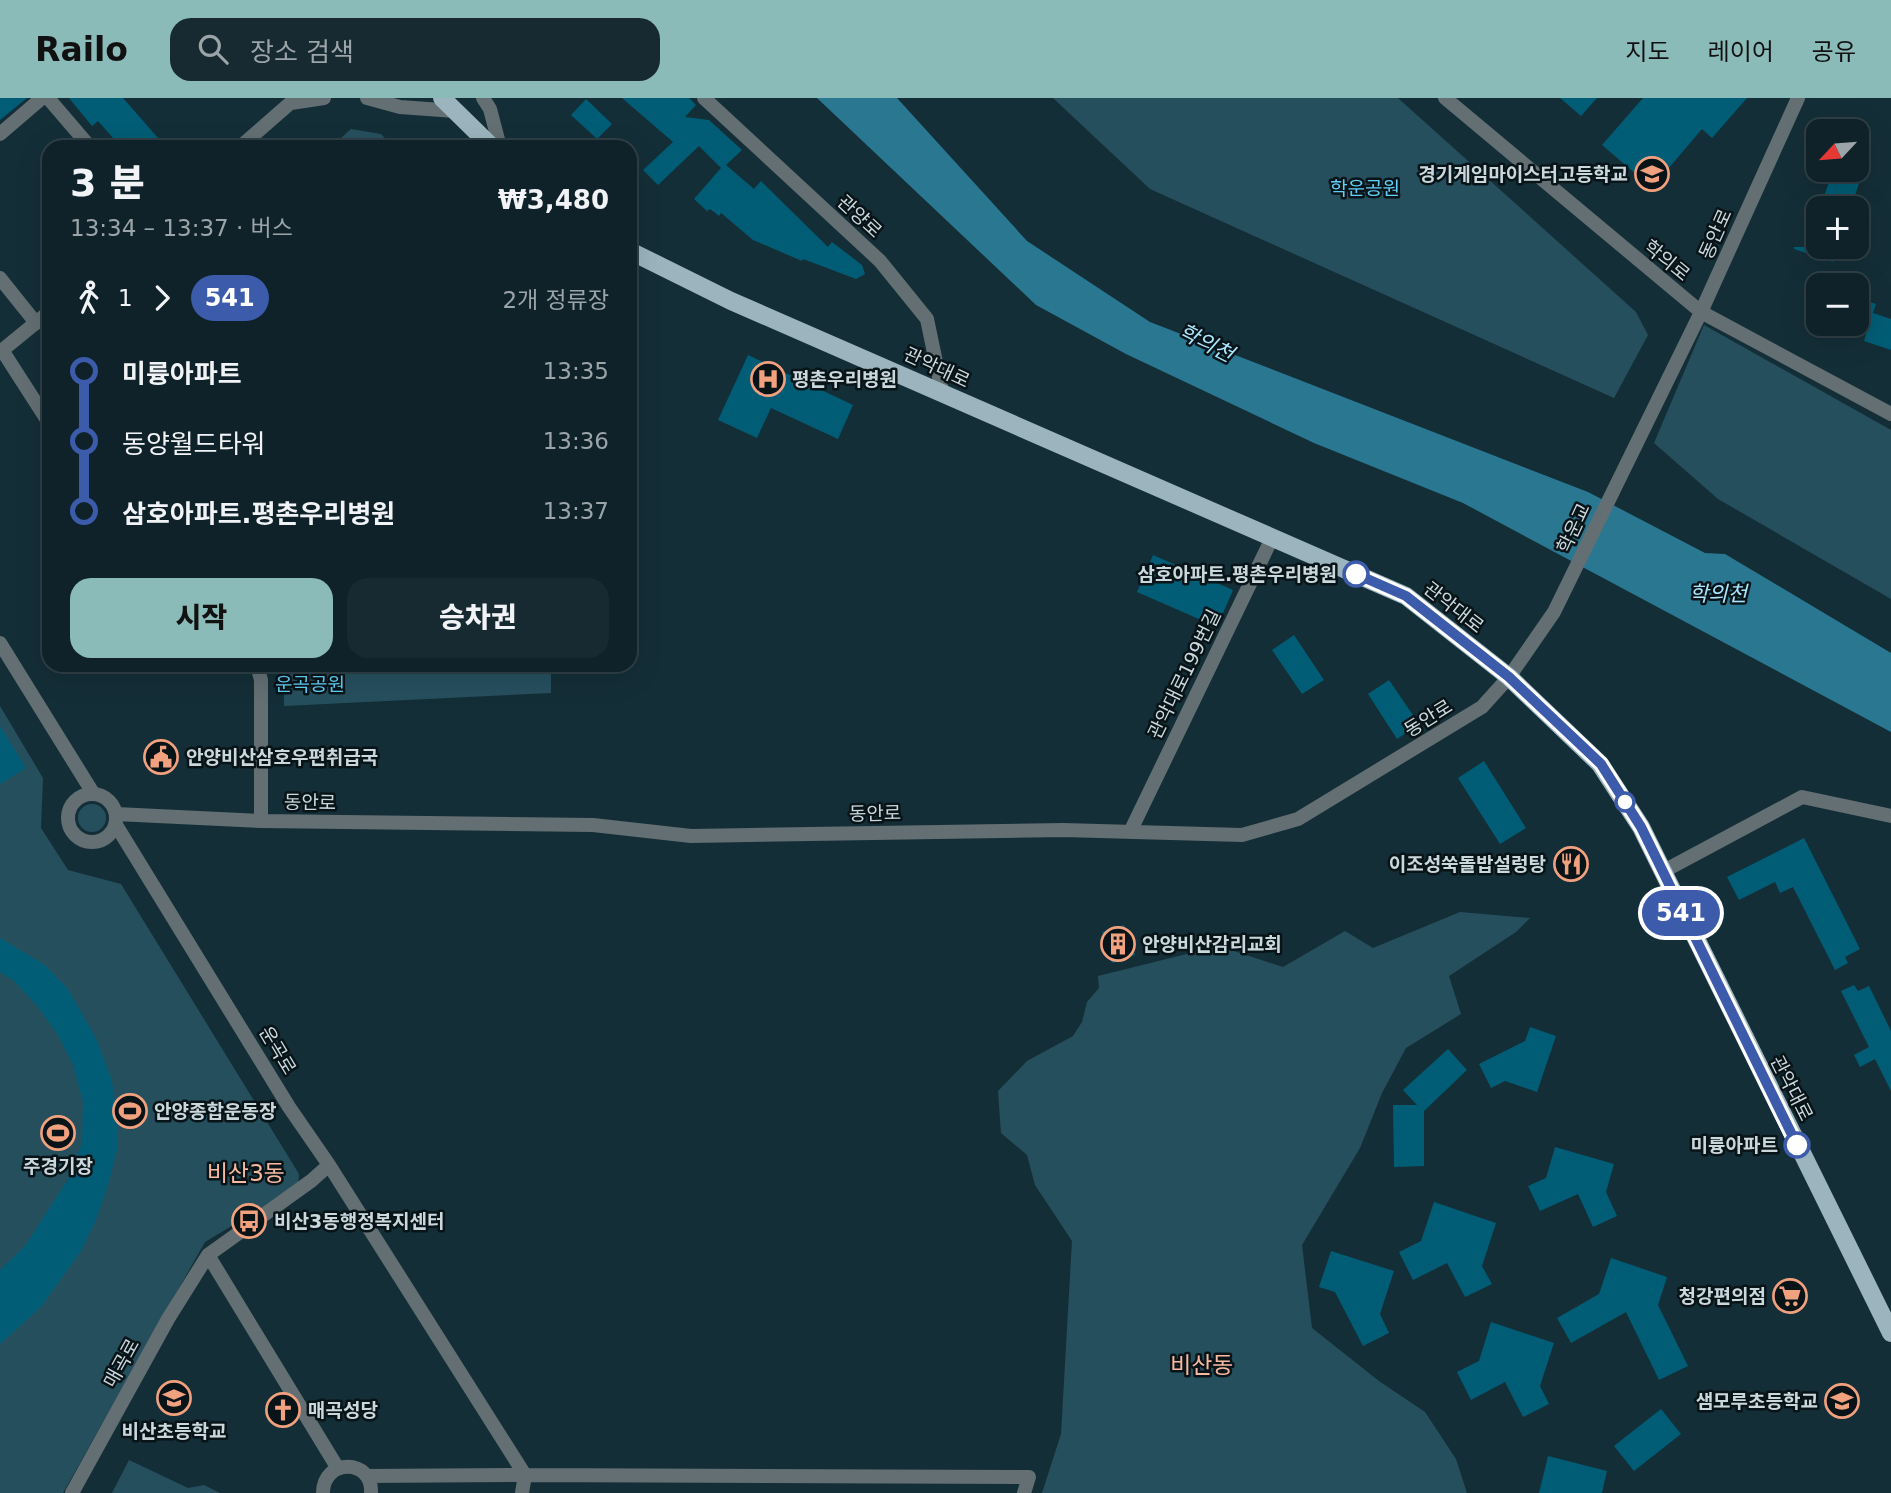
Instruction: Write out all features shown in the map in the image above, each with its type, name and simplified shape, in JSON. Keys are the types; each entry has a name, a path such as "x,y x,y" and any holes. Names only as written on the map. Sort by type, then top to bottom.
{"main road":[{"path":"442,98 485,140"},
{"name":"관악대로","path":"637,254 730,301 942,391 972,407 1406,596 1509,677 1601,764 1641,827 1891,1333"}],"street":[{"path":"0,134 42,98"},
{"path":"48,98 84,140"},
{"path":"248,140 293,100 324,98"},
{"path":"367,98 400,107 455,111"},
{"path":"483,98 490,109 498,140"},
{"name":"관양로","path":"704,98 880,261 927,319 942,391"},
{"name":"학의로","path":"1446,98 1645,268 1701,312 1891,414"},
{"name":"동안로","path":"1626,460 1701,312 1798,98"},
{"path":"0,278 36,323"},
{"path":"42,318 1,351 42,412"},
{"name":"학운교","path":"1554,612 1626,460"},
{"name":"관악대로199번길","path":"1131,830 1273,536"},
{"name":"동안로","path":"116,820 593,825 691,836 1131,830 1242,835 1298,820 1482,707 1509,677 1554,612"},
{"path":"0,643 93,793"},
{"path":"259,672 261,821"},
{"path":"93,793 104,796 112,804 116,820 102,840 92,843 72,833 68,812 73,802 82,795 93,793"},
{"path":"1662,872 1802,797 1891,816"},
{"name":"운곡로","path":"116,820 289,1107 329,1165 525,1475"},
{"path":"329,1165 208,1255 337,1467"},
{"name":"매곡로","path":"72,1493 168,1319 208,1255"},
{"path":"323,1493 328,1474 337,1467 348,1465 359,1468 368,1476 371,1493"},
{"path":"522,1493 525,1475"},
{"path":"368,1476 1029,1478 1024,1493"}],"green space":[{"name":"학운공원","path":"1053,98 1398,98 1636,312 1648,335 1614,398 1150,189"},
{"path":"351,129 381,134 387,140 339,140"},
{"path":"1704,325 1891,430 1891,599 1718,499 1654,443"},
{"name":"운곡공원","path":"284,672 551,672 551,693 284,706"},
{"name":"안양종합운동장","path":"0,706 43,778 41,828 68,870 121,884 299,1174 298,1186 205,1242 63,1493 0,1493"},
{"path":"92,804 102,808 106,818 102,828 92,832 82,828 78,818 82,808"},
{"path":"1460,912 1530,918 1516,932 1449,976 1461,1014 1406,1048 1382,1093 1360,1148 1302,1245 1312,1328 1379,1381 1425,1412 1456,1459 1467,1493 1042,1493 1061,1434 1072,1241 1035,1185 1027,1155 1001,1133 998,1091 1027,1061 1073,1036 1082,1022 1087,1002 1099,988 1098,976 1219,946 1283,967 1345,931 1373,948"},
{"path":"129,1460 188,1488 204,1485 220,1493 112,1493"}],"water":[{"name":"학의천","path":"817,98 897,98 1027,241 1150,322 1588,492 1705,553 1725,554 1891,653 1891,732 1463,503 1314,443 1126,354 1036,305"}],"building":[{"path":"0,98 27,98 0,120"},
{"path":"69,98 123,98 160,140 115,140 98,121 92,126"},
{"path":"622,98 689,98 696,105 685,117 709,120 742,150 726,165 754,189 761,181 828,247 832,242 862,265 865,274 856,279 803,259 802,261 753,240 721,213 719,216 710,209 707,211 694,199 721,168 699,146 658,185 643,170 673,142"},
{"path":"1560,98 1597,98 1581,116"},
{"path":"1643,98 1747,98 1712,138 1702,129 1662,176 1654,169 1644,181 1602,145"},
{"path":"586,99 612,124 597,139 571,115"},
{"path":"1829,182 1859,182 1855,196 1824,196"},
{"path":"1806,247 1806,253 1794,249"},
{"path":"1869,302 1876,304 1873,313 1891,319 1891,350 1864,341 1866,336 1869,336"},
{"name":"평촌우리병원","path":"748,355 853,405 838,439 771,408 757,438 718,420"},
{"path":"1153,555 1233,590 1217,627 1137,592"},
{"path":"1294,635 1324,680 1302,694 1272,650"},
{"path":"1389,680 1419,724 1397,739 1368,694"},
{"path":"0,726 26,768 0,784"},
{"path":"1484,761 1526,828 1500,844 1458,778"},
{"path":"1804,838 1860,949 1845,957 1848,963 1835,970 1793,887 1780,893 1775,882 1739,900 1727,877"},
{"name":"안양비산감리교회","path":"1124,925 1135,955 1112,963 1102,932"},
{"path":"0,938 45,965 68,989 97,1040 112,1081 117,1116 117,1150 96,1220 81,1251 41,1307 0,1344 0,1270 25,1246 70,1176 82,1142 83,1102 73,1065 58,1035 38,1007 14,981 0,972"},
{"path":"1854,985 1858,991 1869,986 1891,1031 1891,1091 1875,1059 1860,1067 1854,1055 1869,1047 1841,991"},
{"path":"1530,1027 1556,1036 1537,1092 1505,1081 1491,1088 1479,1064 1525,1041"},
{"path":"1448,1049 1467,1070 1424,1111 1424,1166 1394,1167 1393,1105 1417,1105 1403,1090"},
{"path":"1555,1147 1614,1164 1606,1192 1617,1216 1593,1227 1578,1194 1540,1211 1528,1186 1546,1178"},
{"path":"1434,1202 1496,1223 1482,1266 1492,1284 1465,1297 1447,1263 1413,1280 1399,1252 1421,1241"},
{"path":"1331,1251 1394,1271 1380,1314 1389,1333 1363,1346 1335,1292 1319,1287"},
{"path":"1611,1258 1667,1277 1658,1305 1688,1366 1659,1380 1626,1312 1571,1343 1557,1318 1599,1294"},
{"path":"1491,1322 1554,1343 1540,1386 1549,1404 1523,1417 1505,1382 1471,1400 1457,1372 1479,1361"},
{"path":"1661,1409 1681,1434 1634,1471 1614,1446"},
{"path":"1548,1456 1607,1471 1602,1493 1539,1493"}],"bus line":[{"name":"541","path":"1356,574 1406,596 1509,677 1601,764 1641,827 1797,1145"}],"place":[{"name":"경기게임마이스터고등학교","path":"1652,174"},
{"name":"평촌우리병원","path":"768,379"},
{"name":"삼호아파트.평촌우리병원","path":"1356,574"},
{"name":"안양비산삼호우편취급국","path":"161,757"},
{"name":"이조성쑥돌밥설렁탕","path":"1571,864"},
{"name":"안양비산감리교회","path":"1118,944"},
{"name":"안양종합운동장","path":"130,1111"},
{"name":"주경기장","path":"58,1133"},
{"name":"미륭아파트","path":"1797,1145"},
{"name":"비산3동행정복지센터","path":"249,1221"},
{"name":"청강편의점","path":"1790,1296"},
{"name":"비산초등학교","path":"174,1398"},
{"name":"샘모루초등학교","path":"1842,1401"},
{"name":"매곡성당","path":"283,1410"}],"district":[{"name":"비산3동","path":"246,1173"},
{"name":"비산동","path":"1202,1365"}]}
